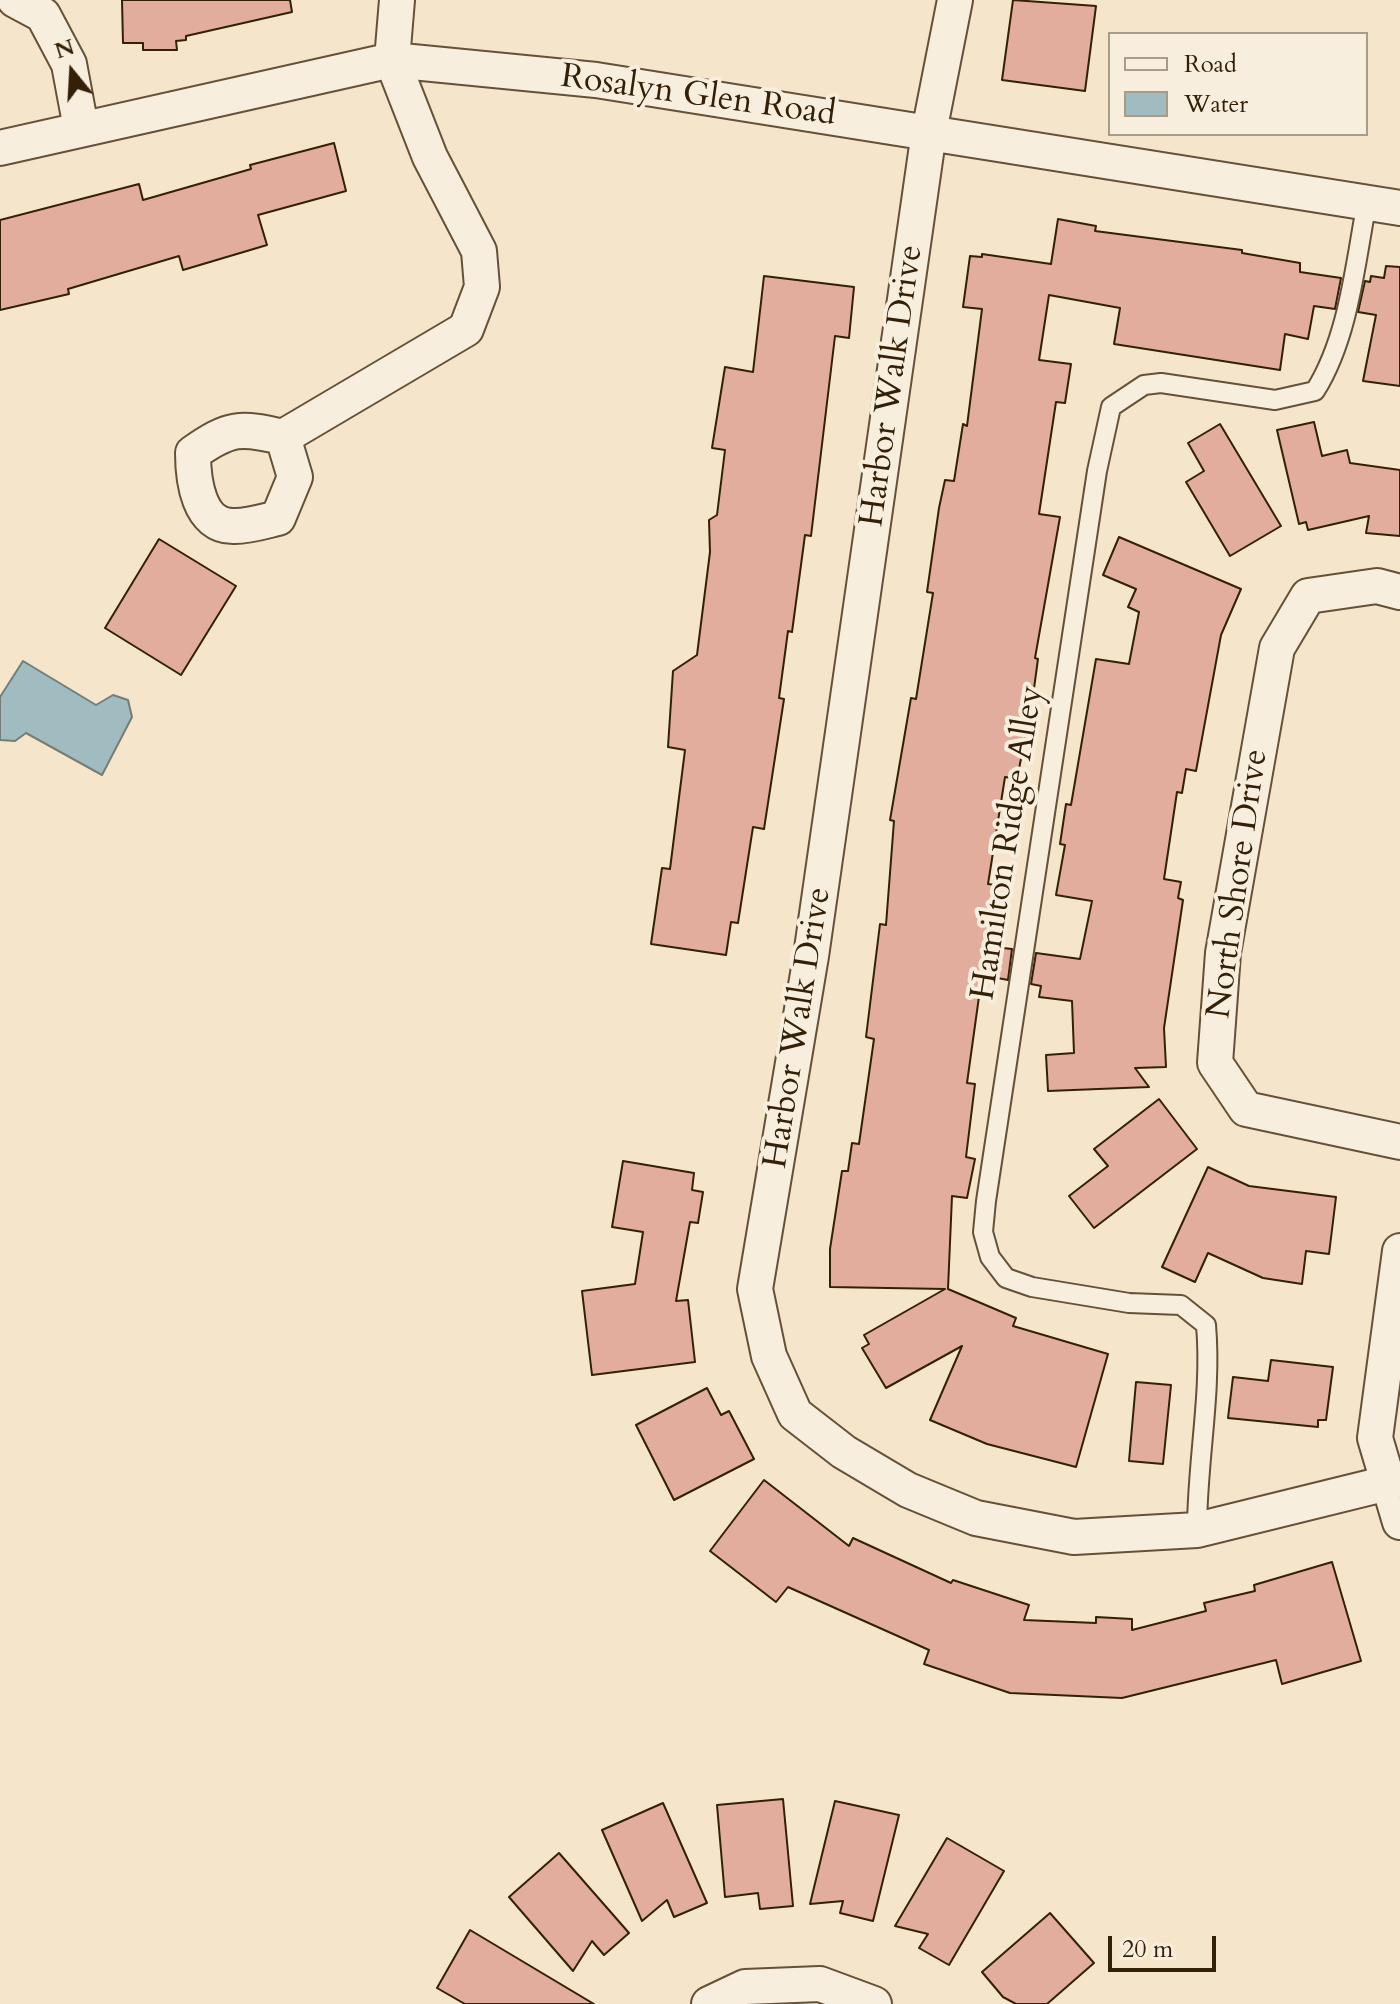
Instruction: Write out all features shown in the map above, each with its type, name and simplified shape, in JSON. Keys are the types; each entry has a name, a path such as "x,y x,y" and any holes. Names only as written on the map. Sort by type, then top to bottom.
{"street":[{"path":"15,0 43,15 69,64 81,128"},
{"path":"283,437 466,329 482,287 479,251 430,157 392,60 397,0"},
{"name":"Harbor Walk Drive","path":"955,0 929,132 811,956 755,1289 769,1356 795,1414 844,1452 908,1490 976,1518 1074,1537 1197,1530 1393,1482"},
{"name":"Rosalyn Glen Road","path":"0,148 392,60 596,80 1400,208"},
{"name":"North Shore Drive","path":"1400,592 1377,586 1308,596 1277,648 1223,953 1215,1063 1246,1109 1400,1142"},
{"path":"1400,1251 1375,1438 1393,1482 1400,1522"},
{"path":"709,2004 745,1987 820,1984 874,2004"}],"lane":[{"name":"Hamilton Ridge Alley","path":"1197,1530 1197,1484 1209,1360 1206,1325 1181,1305 1129,1303 1032,1287 1006,1278 990,1257 983,1232 986,1201 1097,471 1111,407 1144,385 1161,383 1275,400 1315,391 1329,368 1338,338 1367,202"}],"water":[{"path":"23,661 96,705 113,695 128,700 132,717 102,775 26,733 15,741 0,740 0,697"}],"building":[{"path":"122,0 290,0 292,12 186,36 186,40 176,41 177,50 143,50 143,43 123,43"},
{"path":"1013,0 1096,6 1085,91 1002,80"},
{"path":"334,143 346,191 258,215 267,245 183,270 179,256 68,289 69,294 0,310 0,220 139,184 143,200 251,169 250,165"},
{"path":"1058,219 1096,226 1095,231 1242,250 1242,253 1300,263 1300,272 1341,278 1335,309 1314,306 1308,339 1285,334 1280,370 1114,344 1120,308 1049,295 1039,360 1071,364 1065,403 1056,402 1039,514 1060,517 1035,658 1038,659 1032,703 1017,779 1005,777 988,884 995,885 991,938 995,939 994,947 1012,949 1008,980 982,975 967,1083 975,1084 966,1157 975,1159 967,1198 952,1196 948,1289 1016,1318 1013,1326 1108,1354 1076,1467 987,1444 930,1420 962,1346 886,1388 862,1348 869,1344 864,1335 945,1289 830,1287 830,1249 842,1171 848,1171 852,1143 859,1144 874,1039 866,1037 880,924 886,925 894,821 890,820 911,698 916,699 933,593 927,592 939,508 945,480 954,481 963,424 967,426 982,309 963,307 970,256 982,257 982,254 1051,264"},
{"path":"1386,266 1400,267 1400,386 1363,381 1376,315 1358,312 1365,281 1370,282 1371,276 1384,278"},
{"path":"764,276 854,287 849,338 835,336 811,536 805,535 792,632 788,631 779,698 784,699 764,829 753,827 738,923 731,922 726,955 651,944 662,868 670,869 685,750 668,747 673,671 697,655 710,552 709,520 717,515 725,450 712,448 725,367 753,372"},
{"path":"1314,422 1322,456 1347,450 1350,463 1400,470 1400,536 1366,533 1369,516 1308,530 1306,522 1299,524 1277,430"},
{"path":"1220,424 1281,526 1230,556 1186,482 1204,471 1188,443"},
{"path":"1119,537 1241,589 1221,635 1196,771 1186,769 1182,793 1177,792 1164,879 1181,882 1178,898 1183,900 1164,1028 1166,1067 1135,1068 1149,1087 1048,1091 1046,1055 1074,1053 1072,1001 1039,997 1041,986 1031,984 1036,953 1080,959 1092,901 1056,895 1065,845 1060,844 1066,804 1071,805 1096,659 1129,664 1139,612 1128,607 1136,589 1103,575"},
{"path":"159,539 236,586 181,675 105,628"},
{"path":"1159,1099 1197,1149 1094,1228 1069,1196 1108,1166 1094,1149"},
{"path":"623,1161 694,1173 692,1190 703,1192 698,1223 690,1222 676,1301 688,1300 695,1362 592,1375 582,1291 635,1284 643,1232 612,1227"},
{"path":"1208,1167 1249,1186 1336,1197 1329,1254 1306,1251 1302,1284 1263,1278 1208,1253 1195,1282 1162,1267"},
{"path":"1271,1360 1333,1367 1326,1420 1318,1420 1318,1427 1228,1418 1233,1377 1268,1381"},
{"path":"1136,1382 1171,1385 1163,1464 1129,1461"},
{"path":"707,1388 721,1415 729,1411 754,1459 674,1500 636,1425"},
{"path":"764,1480 849,1546 853,1538 951,1583 953,1580 1029,1605 1024,1620 1096,1623 1096,1617 1132,1619 1132,1630 1206,1611 1204,1603 1255,1591 1254,1585 1332,1562 1361,1661 1282,1684 1276,1660 1122,1698 1010,1693 924,1664 929,1650 788,1587 776,1602 710,1551"},
{"path":"783,1799 793,1906 760,1909 758,1893 725,1897 717,1805"},
{"path":"835,1801 899,1815 873,1921 840,1913 843,1901 810,1904"},
{"path":"663,1803 707,1903 674,1917 667,1900 642,1921 602,1830"},
{"path":"947,1838 1004,1871 949,1965 919,1948 928,1934 895,1926"},
{"path":"559,1853 629,1933 604,1955 592,1941 573,1971 509,1897"},
{"path":"1050,1913 1094,1963 1047,2004 1016,2004 1003,1997 982,1972"},
{"path":"470,1930 594,2004 465,2004 437,1988"}]}
